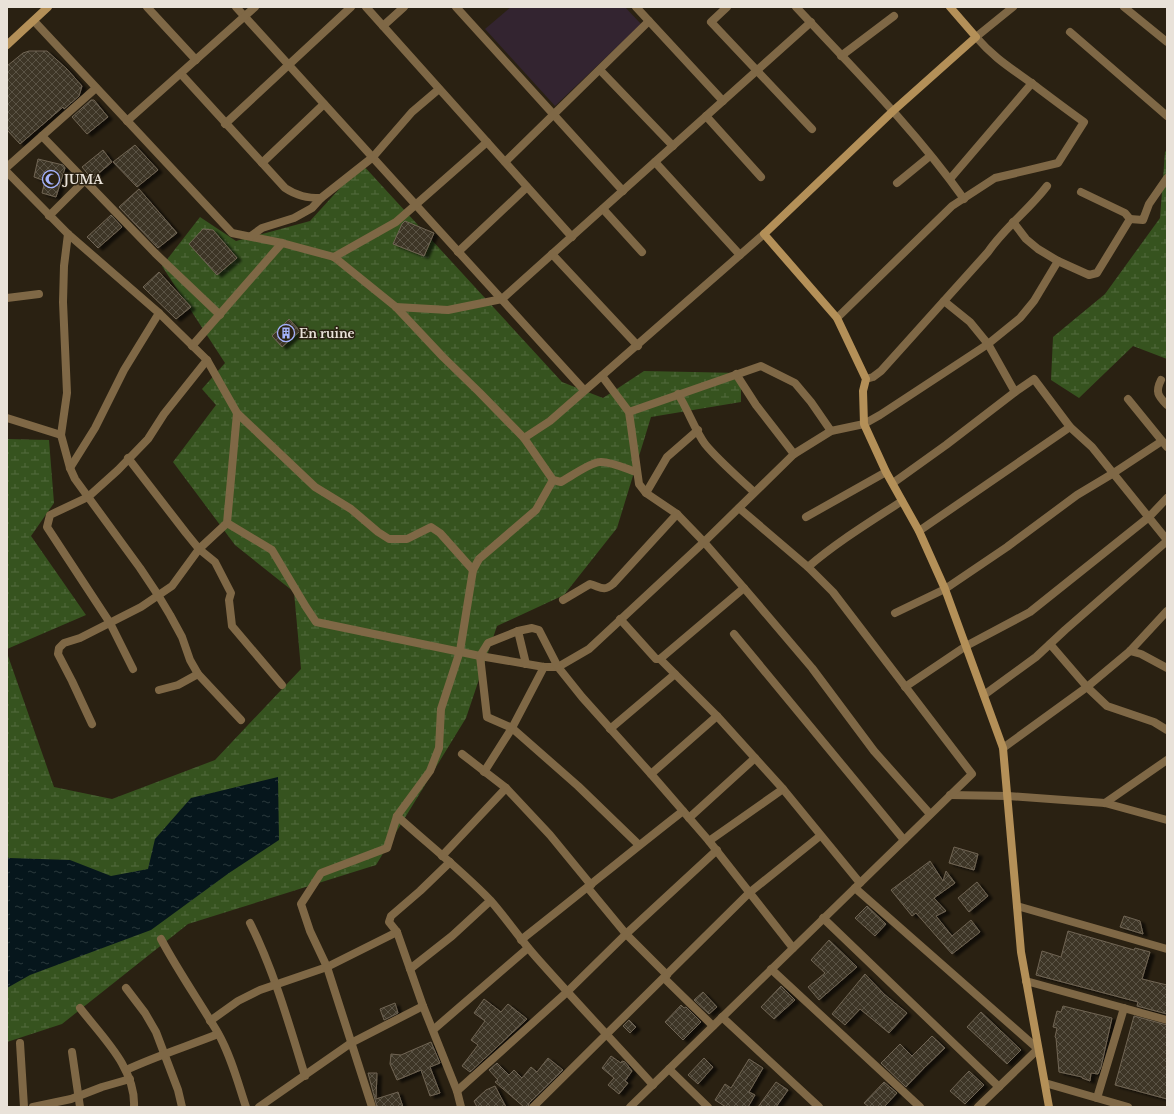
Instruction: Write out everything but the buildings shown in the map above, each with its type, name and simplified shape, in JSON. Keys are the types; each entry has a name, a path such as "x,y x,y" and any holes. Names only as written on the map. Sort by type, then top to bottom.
{"street":[{"path":"7,45 48,7"},
{"path":"147,7 196,60"},
{"path":"236,7 584,390"},
{"path":"127,121 255,7"},
{"path":"225,124 351,7"},
{"path":"366,7 572,237"},
{"path":"383,26 404,7"},
{"path":"456,7 623,191"},
{"path":"636,7 723,101"},
{"path":"727,7 711,22 812,129"},
{"path":"796,7 906,124 964,199"},
{"path":"837,318 945,212 996,178 1058,163 1084,122 992,55 950,7"},
{"path":"524,438 550,421 584,390 638,346 764,234 893,111 976,37 1013,7"},
{"path":"1124,7 1167,42"},
{"path":"841,56 894,16"},
{"path":"34,21 232,232 282,243 334,257 396,307 443,357 480,392 524,438 553,480 561,482 589,466 600,462 616,465 636,472"},
{"path":"505,162 649,21"},
{"path":"396,307 448,310 502,300 811,22"},
{"path":"1070,32 1167,116"},
{"path":"600,70 673,146"},
{"path":"180,74 285,188 294,194 311,198 321,198"},
{"path":"950,179 1032,83"},
{"path":"7,167 96,88"},
{"path":"251,236 262,228 303,214 312,208 321,198 372,157 412,112 439,89"},
{"path":"262,163 324,104"},
{"path":"706,116 762,177"},
{"path":"42,136 155,253 220,315"},
{"path":"334,257 396,222 487,142"},
{"path":"897,183 930,156"},
{"path":"655,162 740,256"},
{"path":"7,172 68,234 159,313 207,360 237,413 315,487 351,509 378,532 389,539 407,539 431,527 440,533 473,570"},
{"path":"1081,192 1125,213 1130,219 1143,220 1149,204 1167,178"},
{"path":"50,216 85,180"},
{"path":"866,379 873,377 881,371 988,252 1002,232 1037,200 1047,186"},
{"path":"458,252 527,187"},
{"path":"603,209 642,252"},
{"path":"1013,222 1026,239 1038,249 1058,261 1089,275 1097,273 1130,219"},
{"path":"68,234 64,266 63,296 67,393 61,435 68,456 70,468 75,479 158,595 179,632 190,660 198,674 241,720"},
{"path":"764,234 837,318 866,379 863,390 864,424 886,472 919,531 945,589 1003,748 1020,952 1049,1107"},
{"path":"192,346 282,243"},
{"path":"552,254 638,346"},
{"path":"227,523 272,550 316,622 480,656 544,667 558,667 589,649 704,542 794,454 831,431 864,424 880,415 988,344 1020,318 1029,308 1058,261"},
{"path":"7,298 39,294"},
{"path":"944,301 970,322 988,344 1015,392"},
{"path":"70,468 95,428 124,370 159,313"},
{"path":"133,669 110,623 47,527 50,515 88,497 118,470 148,439 164,414 207,360"},
{"path":"629,412 761,366 796,383 831,431"},
{"path":"736,374 756,405 794,454"},
{"path":"602,376 629,412 636,472 639,484 646,493 677,514 704,542 812,668 874,752 930,814"},
{"path":"893,483 946,446 1034,379 1070,427 1092,447 1112,474 1167,540 1036,657 984,695"},
{"path":"1161,380 1158,388 1159,397 1167,405"},
{"path":"678,394 705,444 754,492"},
{"path":"896,613 945,589 1007,546 1077,494 1165,444 1128,399"},
{"path":"92,724 62,663 58,651 59,648 64,644 141,607 172,586 199,549 227,523 237,413"},
{"path":"7,418 61,435"},
{"path":"919,531 1070,427"},
{"path":"646,493 667,457 698,430"},
{"path":"128,458 199,549 214,562 231,593 229,600 232,626 282,685"},
{"path":"806,517 886,472"},
{"path":"372,1107 327,967 310,931 301,904 321,873 387,848 397,816 430,771 439,748 442,709 460,652 473,570 479,559 536,510 553,480"},
{"path":"905,687 966,646 1033,610 1149,517 1167,498"},
{"path":"808,567 860,528 902,501"},
{"path":"630,1107 972,774 833,592 808,567 739,508"},
{"path":"562,600 590,584 607,589 677,514"},
{"path":"660,659 744,588"},
{"path":"1003,748 1087,687 1130,651 1167,611"},
{"path":"620,619 656,659 660,659 717,716 783,789 857,885 1038,1049"},
{"path":"639,845 578,786 512,728 487,717 480,656 488,643 518,631 532,628 539,630 558,667 610,729 717,850 749,894 793,948"},
{"path":"518,631 526,664"},
{"path":"734,634 904,840"},
{"path":"1050,644 1087,687 1107,706 1154,722 1167,730"},
{"path":"1130,651 1141,654 1167,668"},
{"path":"484,772 512,728 544,667"},
{"path":"159,690 178,685 198,674"},
{"path":"610,729 675,674"},
{"path":"651,774 717,716"},
{"path":"462,754 506,788 550,835 626,934 713,1026"},
{"path":"690,818 755,758"},
{"path":"1105,803 1167,760"},
{"path":"442,856 506,788"},
{"path":"709,841 783,789"},
{"path":"950,795 1008,796 1105,803 1167,820"},
{"path":"522,940 683,811"},
{"path":"397,816 450,862 490,901 528,948 653,1085"},
{"path":"533,1107 749,894 820,836"},
{"path":"457,1091 567,992 626,934 717,850"},
{"path":"450,862 391,916 389,924 398,932 423,1006 457,1091 461,1107"},
{"path":"410,969 452,936 490,901"},
{"path":"1017,906 1167,949"},
{"path":"823,918 999,1087"},
{"path":"250,923 259,941 276,985 306,1076"},
{"path":"210,1021 238,1001 260,990 327,967 398,932"},
{"path":"161,939 218,1034 227,1053 246,1107"},
{"path":"433,1030 528,948"},
{"path":"771,969 920,1107"},
{"path":"1026,981 1167,1020"},
{"path":"126,988 145,1013 156,1032 178,1090 182,1107"},
{"path":"259,1107 306,1076 351,1043 423,1006"},
{"path":"80,1008 124,1065 130,1079 134,1107"},
{"path":"1097,1098 1124,1008"},
{"path":"722,1017 819,1107"},
{"path":"126,1070 164,1053 218,1034"},
{"path":"20,1043 24,1107"},
{"path":"978,1107 1038,1049"},
{"path":"72,1052 80,1107"},
{"path":"669,1069 708,1107"},
{"path":"33,1107 71,1099 102,1087 130,1079"},
{"path":"1045,1084 1128,1107"}],"shaded area":[{"path":"511,7 625,7 641,24 555,106 485,29"}],"green space":[{"path":"1167,150 1167,359 1133,346 1079,398 1051,380 1053,337 1105,294 1160,218 1165,152"},
{"path":"362,164 562,382 603,398 644,371 741,373 741,402 651,417 617,528 564,595 497,626 466,718 376,865 188,924 62,1024 7,1042 7,653 54,787 112,799 215,760 301,669 294,592 235,545 173,462 216,405 202,389 225,363 162,266 200,217 236,241 310,221"},
{"path":"7,439 49,440 54,503 31,536 86,615 7,649"}],"water":[{"path":"278,777 279,840 229,873 151,930 30,975 7,988 7,857 70,860 111,876 148,869 155,839 191,798"}],"place":[{"name":"JUMA","path":"51,179"},
{"name":"En ruine","path":"286,333"}]}
